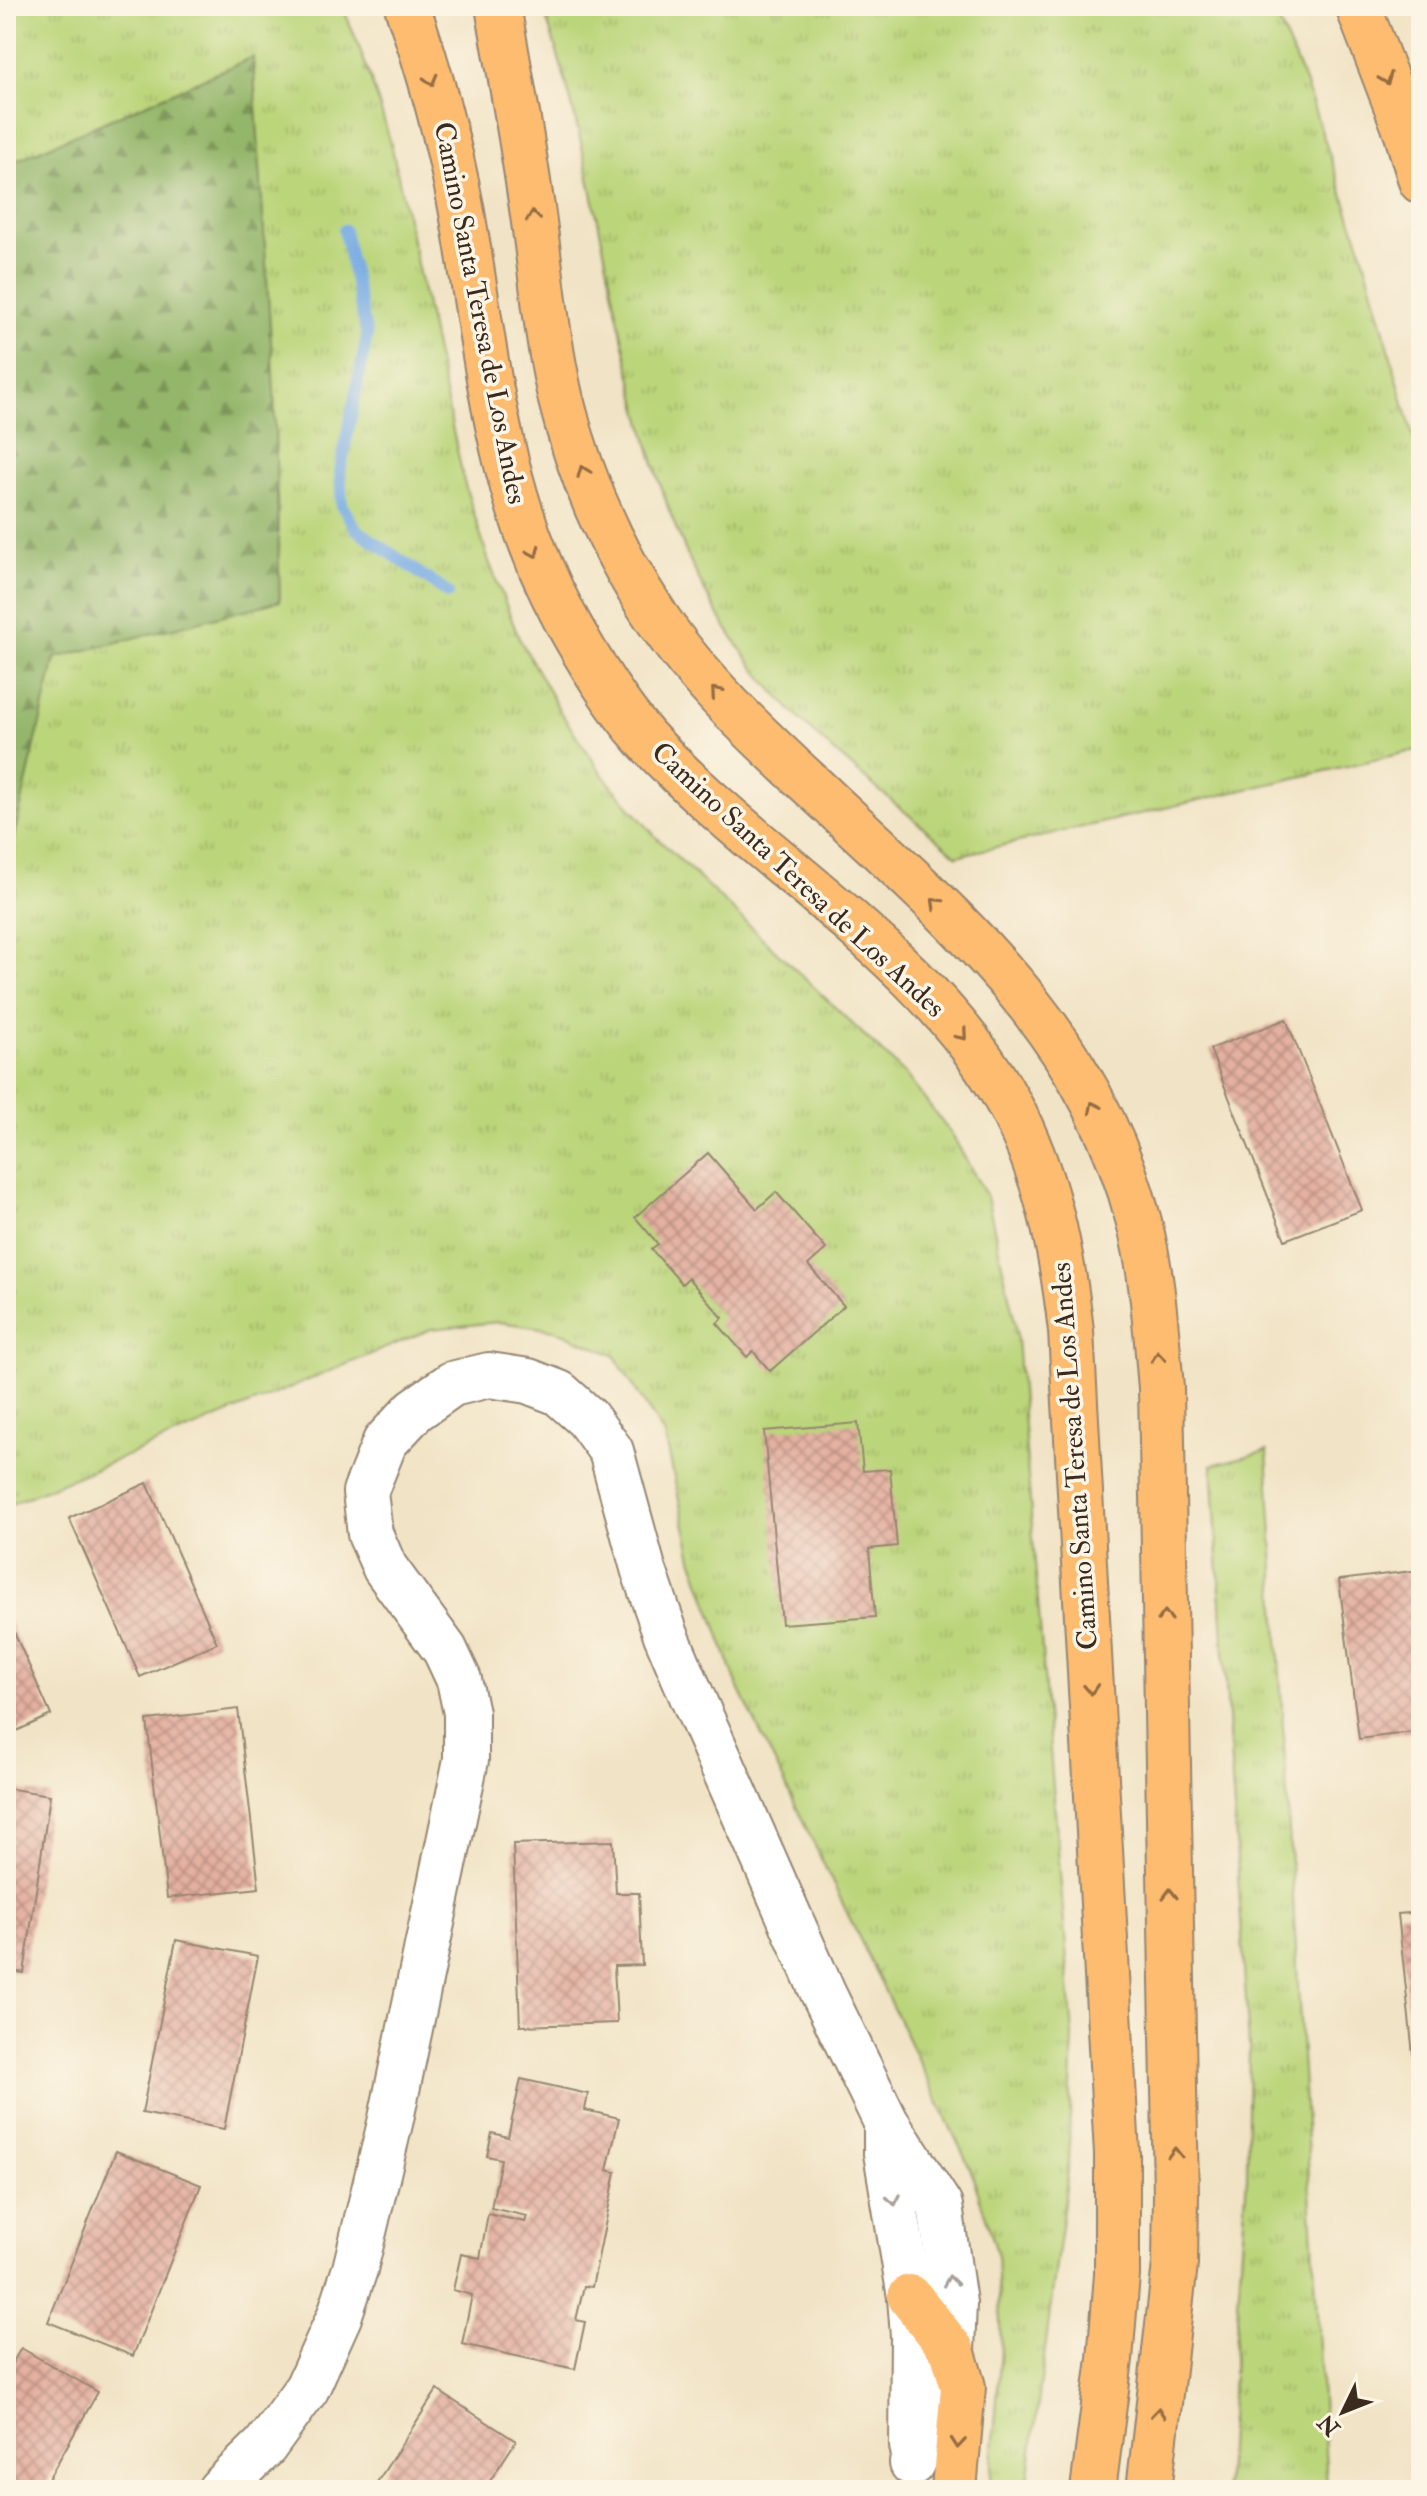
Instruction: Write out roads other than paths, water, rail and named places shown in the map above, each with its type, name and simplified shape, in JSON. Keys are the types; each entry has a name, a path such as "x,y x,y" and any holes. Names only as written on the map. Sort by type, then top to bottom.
{"main road":[{"name":"Camino Santa Teresa de Los Andes","path":"407,6 430,76 458,193 489,383 510,482 524,528 563,615 614,697 643,735 694,786 900,967 981,1057 1009,1103 1046,1190 1058,1236 1071,1331 1117,2154 1117,2275 1093,2490"},
{"path":"498,6 531,196 547,323 561,399 578,459 604,524 658,620 727,704 965,930 1022,993 1058,1041 1102,1121 1139,1221 1155,1319 1161,1388 1176,2195 1175,2264 1149,2490"},
{"path":"1358,6 1406,131 1421,181"},
{"path":"910,2297 952,2350 963,2387 954,2490"}],"lane":[{"path":"220,2490 265,2446 307,2388 339,2317 355,2269 391,2119 459,1799 466,1744 466,1713 459,1680 445,1650 385,1568 370,1534 365,1492 385,1442 415,1410 452,1384 489,1375 528,1381 559,1393 587,1418 611,1451 643,1568 666,1635 823,1993 886,2122 940,2206 954,2303 952,2350 947,2384 910,2477"},
{"path":"886,2122 886,2153 910,2297 913,2336 910,2477"}],"waterway":[{"path":"344,230 367,336 340,471 342,506 356,529 448,593"}]}
